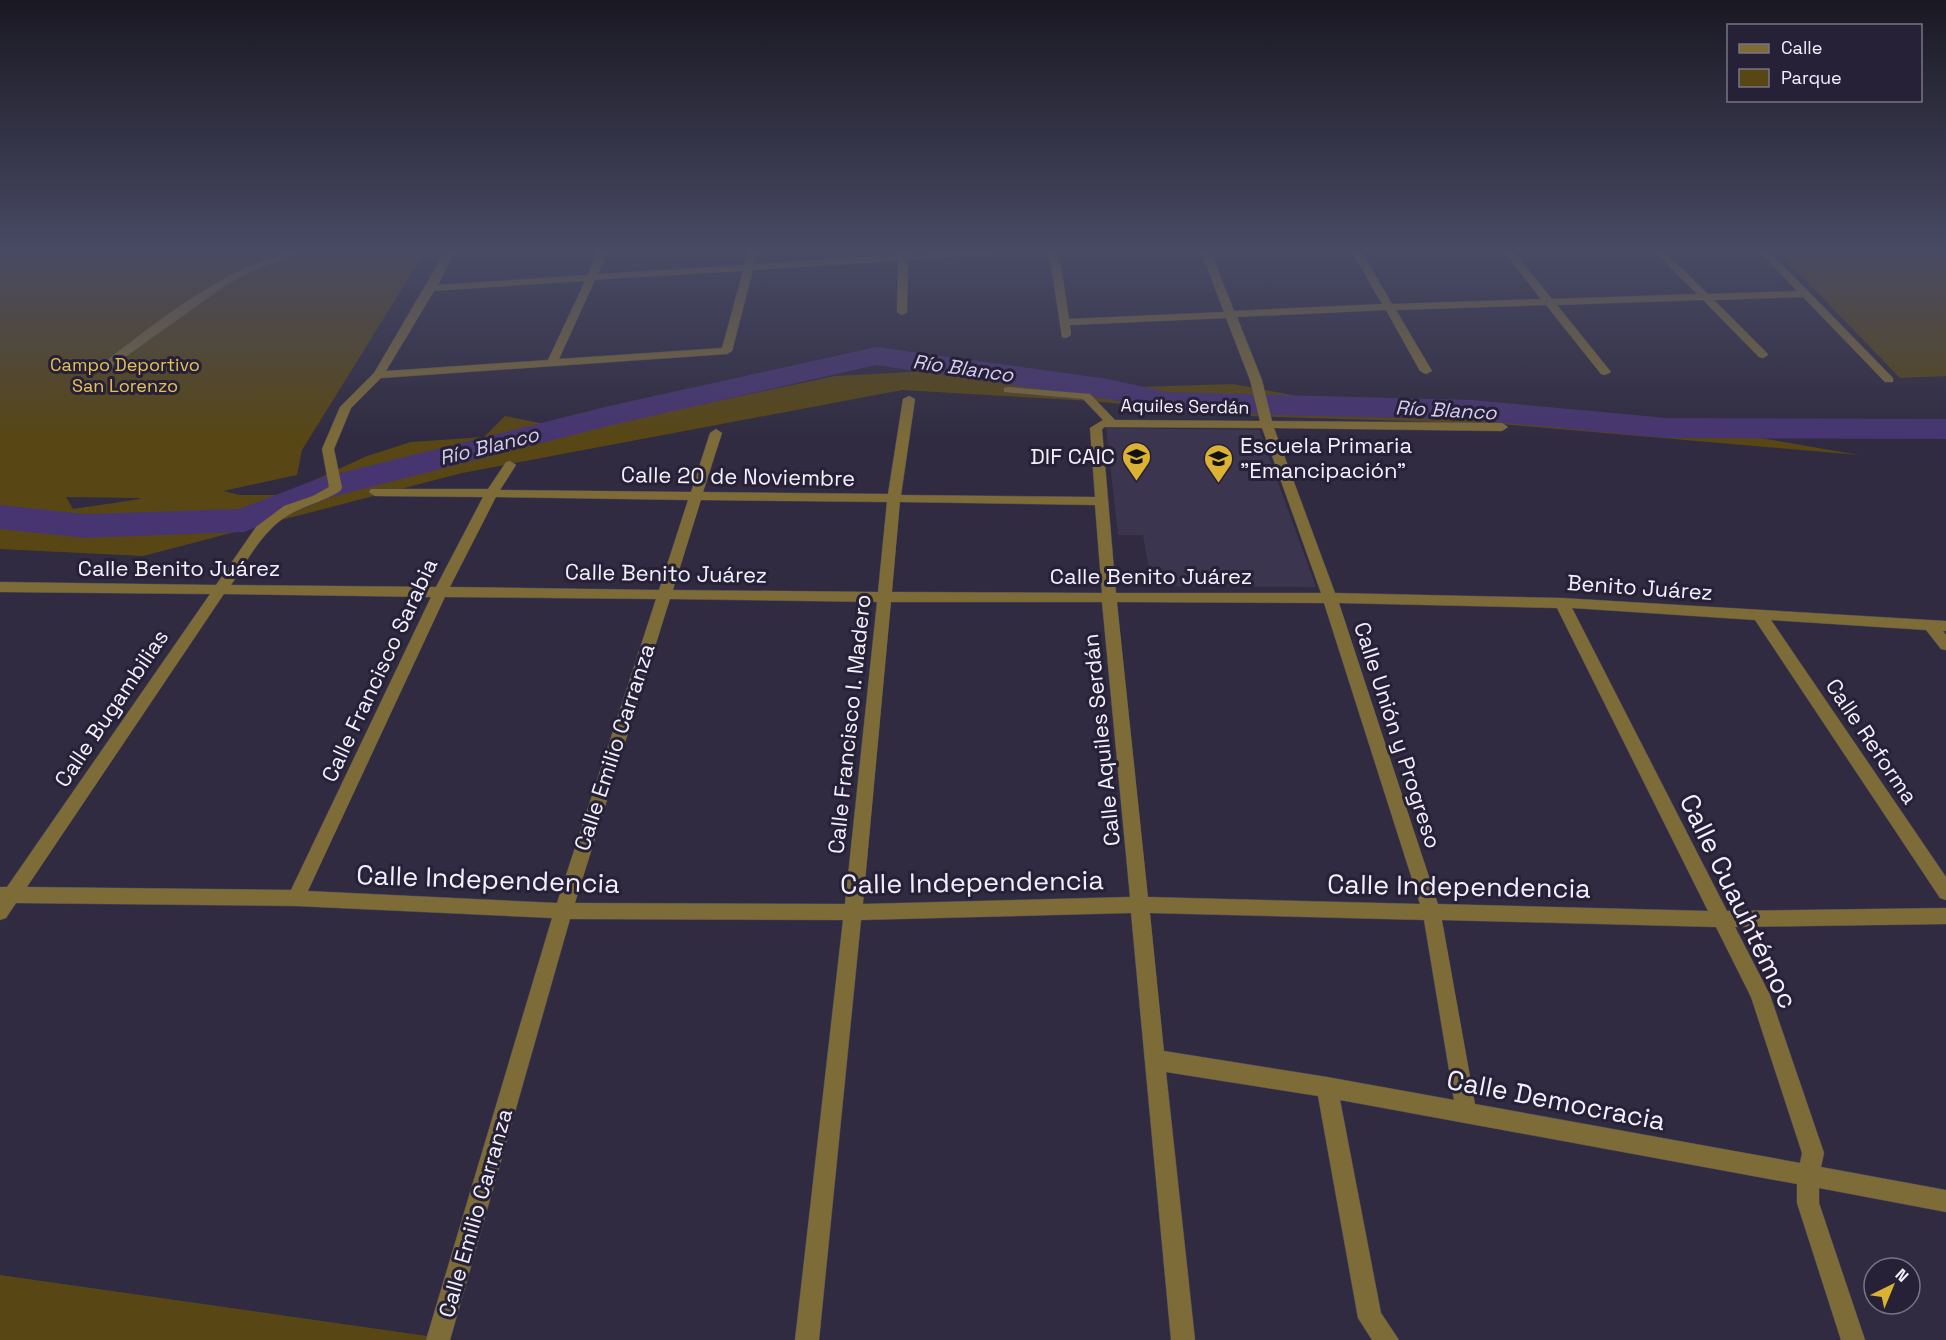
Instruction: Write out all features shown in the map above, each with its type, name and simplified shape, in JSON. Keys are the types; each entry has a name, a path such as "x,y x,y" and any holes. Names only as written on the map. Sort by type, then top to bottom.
{"street":[{"path":"110,363 178,315"},
{"path":"378,375 415,315"},
{"path":"552,363 574,315"},
{"path":"378,375 728,351 737,315"},
{"path":"1065,315 1066,335"},
{"path":"1066,322 1201,315"},
{"name":"Calle Unión y Progreso","path":"1230,315 1256,380 1266,420 1330,598 1432,913 1466,1112"},
{"path":"1396,315 1426,371"},
{"path":"1559,315 1605,372"},
{"path":"1723,315 1763,355"},
{"path":"1825,315 1889,380"},
{"name":"Calle Bugambilias","path":"0,912 5,895 261,530 289,509 318,499 336,488 328,449 346,406 378,375"},
{"path":"1008,390 1086,396 1107,423"},
{"name":"Calle Francisco I. Madero","path":"807,1340 854,912 894,499 909,399"},
{"name":"Aquiles Serdán","path":"1107,423 1266,420 1502,427"},
{"name":"Calle Aquiles Serdán","path":"1107,423 1096,428 1101,501 1183,1340"},
{"name":"Calle Emilio Carranza","path":"438,1340 562,911 716,433"},
{"name":"Calle Francisco Sarabia","path":"296,898 441,591 491,494 510,465"},
{"name":"Calle 20 de Noviembre","path":"375,492 1101,501"},
{"name":"Calle Benito Juárez","path":"1,588 884,597 1330,598"},
{"name":"Benito Juárez","path":"1330,598 1562,603 1946,627"},
{"name":"Calle Cuauhtémoc","path":"1562,603 1760,995 1813,1153 1808,1176 1808,1203 1853,1340"},
{"name":"Calle Reforma","path":"1760,616 1946,892"},
{"path":"1930,625 1946,645"},
{"name":"Calle Independencia","path":"5,895 296,898 562,911 854,912 1140,905 1720,919 1946,916"},
{"name":"Calle Democracia","path":"1156,1060 1327,1087 1946,1201"},
{"path":"1327,1087 1370,1318 1387,1340"}],"shaded area":[{"name":"Escuela Primaria \"Emancipación\"","path":"1106,428 1259,430 1316,587 1152,586 1143,535 1118,535"}],"green space":[{"name":"Campo Deportivo San Lorenzo","path":"0,315 386,315 302,450 297,475 223,491 240,495 282,495 367,456 411,442 484,437 505,416 564,428 722,400 835,376 969,369 1105,388 1233,384 1324,401 1571,411 1726,432 1859,455 1500,424 1248,416 1091,401 902,390 462,473 143,556 0,549","holes":["66,497 139,498 73,509"]},
{"path":"1839,315 1946,315 1946,376 1900,378"},
{"path":"0,1275 427,1336 426,1340 0,1340"}],"waterway":[{"name":"Río Blanco","path":"0,517 85,526 244,520 320,489 609,416 876,356 1108,389 1167,402 1472,410 1667,428 1946,429"}],"place":[{"name":"DIF CAIC","path":"1136,482"},
{"name":"Escuela Primaria \"Emancipación\"","path":"1219,484"}]}
